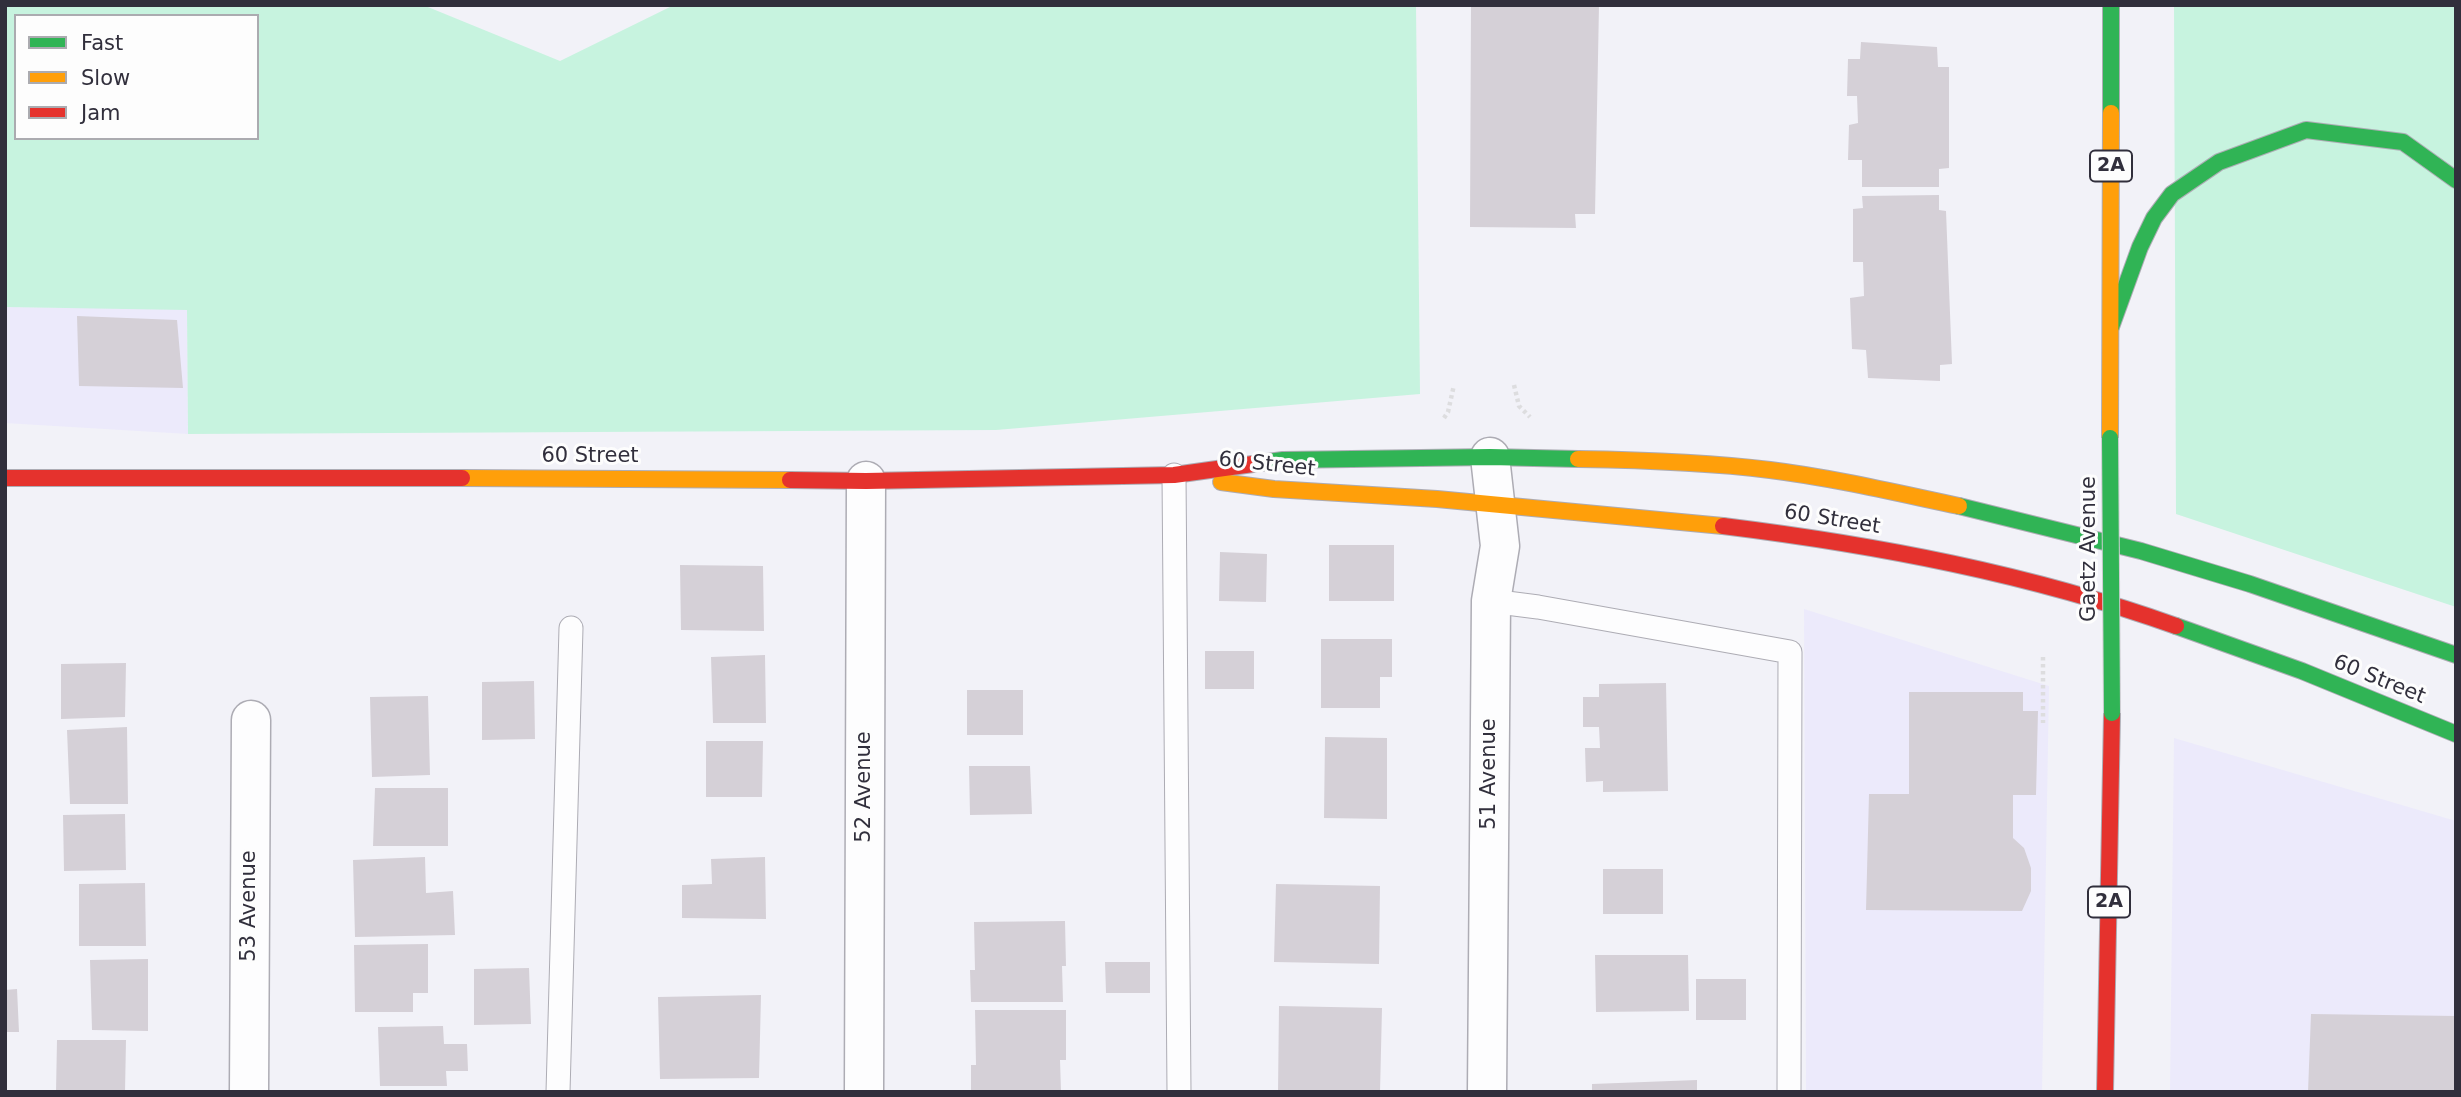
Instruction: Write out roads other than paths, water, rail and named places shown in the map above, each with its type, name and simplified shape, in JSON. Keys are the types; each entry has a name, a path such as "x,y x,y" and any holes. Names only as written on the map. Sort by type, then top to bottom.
{"main road":[{"name":"Gaetz Avenue","path":"2105,1092 2112,713 2111,5"},
{"path":"2111,327 2140,247 2154,218 2172,194 2219,162 2306,130 2403,142 2456,180"},
{"name":"60 Street","path":"5,478 866,481 1174,475 1283,460 1490,457 1677,461 1771,470 1875,488 2141,551 2250,584 2456,655"},
{"name":"60 Street","path":"1174,475 1274,489 1496,503 1783,533 1893,551 2011,576 2136,612 2302,671 2456,734"}],"street":[{"name":"51 Avenue","path":"1487,1092 1491,601 1500,546 1490,457"},
{"name":"52 Avenue","path":"864,1092 866,481"},
{"name":"53 Avenue","path":"249,1092 251,720"}],"lane":[{"path":"1174,475 1178,1092"},
{"path":"1491,601 1790,652 1789,1092"},
{"path":"558,1092 571,628"}]}
